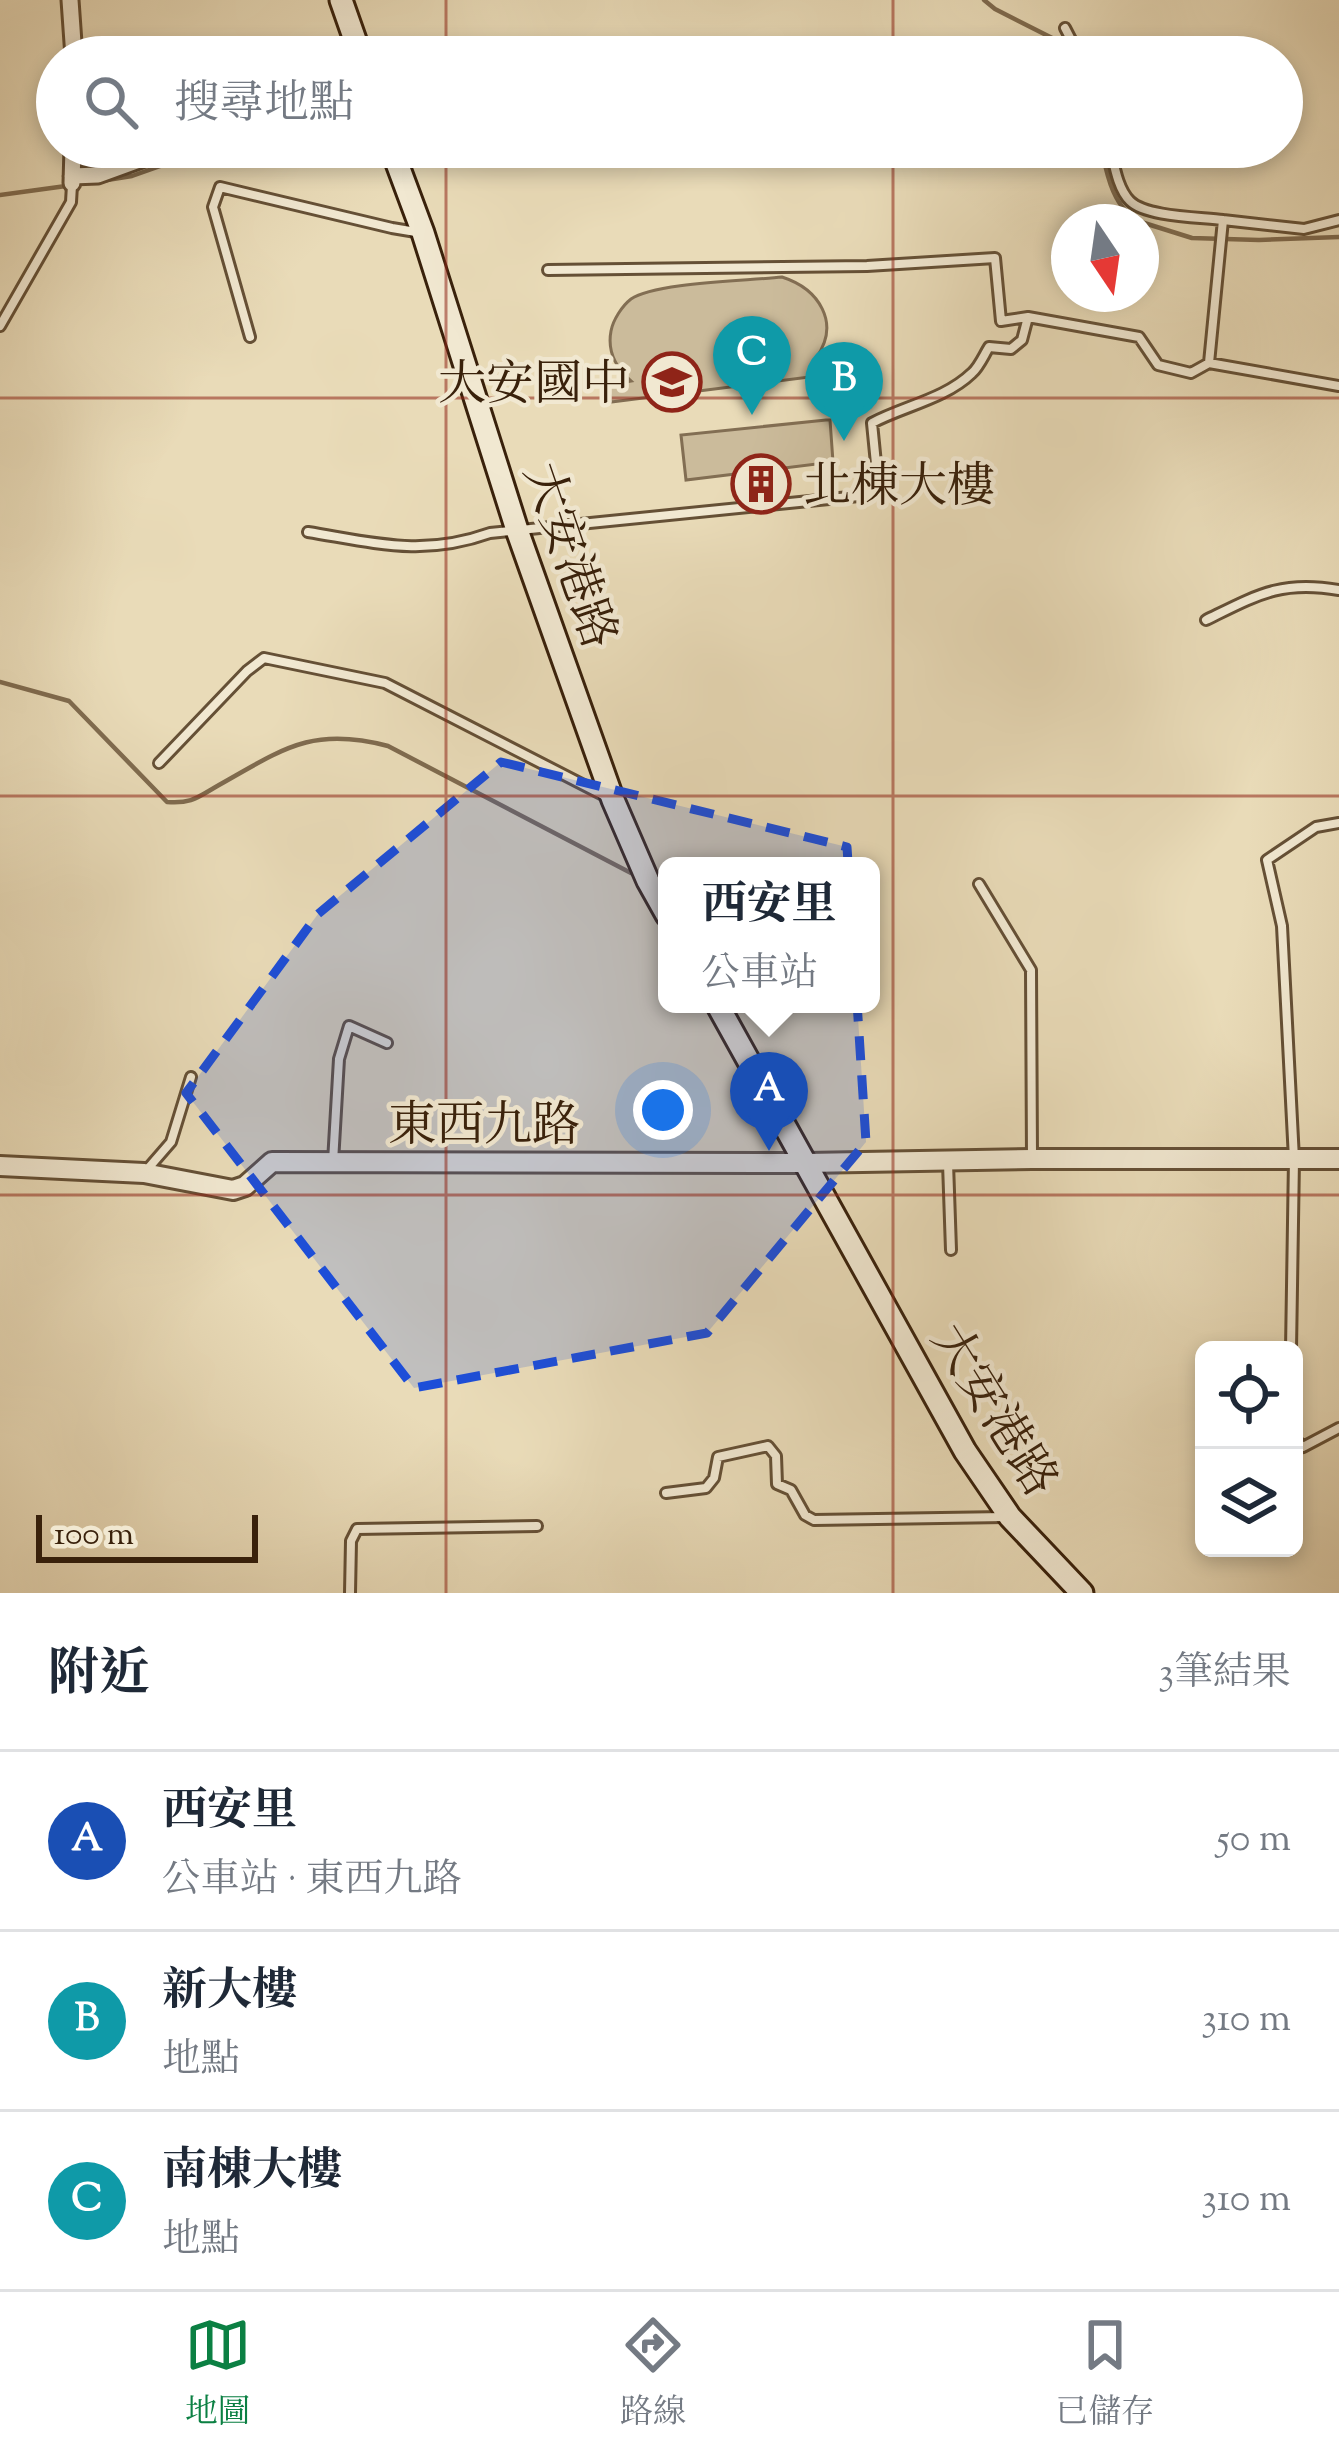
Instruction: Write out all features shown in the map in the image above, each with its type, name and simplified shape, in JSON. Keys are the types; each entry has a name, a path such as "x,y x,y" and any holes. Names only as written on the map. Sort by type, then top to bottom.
{"main road":[{"path":"340,0 353,36"},
{"name":"大安港路","path":"400,168 518,530 614,800 658,899"},
{"name":"大安港路","path":"722,1013 964,1451 1010,1517 1082,1593"}],"street":[{"path":"70,0 73,36"},
{"path":"72,168 71,188 117,168"},
{"name":"東西九路","path":"0,1166 144,1173 233,1190 245,1186 272,1162 1339,1159"}],"lane":[{"path":"1065,28 1069,36"},
{"path":"1115,168 1130,201 1148,211 1304,229 1339,220"},
{"path":"250,338 213,208 220,187 424,232"},
{"path":"0,326 71,188"},
{"path":"1209,363 1223,223"},
{"path":"548,270 867,266 995,258 1001,321 1028,317 1139,337 1158,365 1191,373 1209,363 1339,386"},
{"path":"308,532 407,548 458,544 490,532 879,494 872,423 937,396 974,372 989,347 1011,349 1022,340 1028,317"},
{"path":"1206,620 1258,594 1304,584 1339,590"},
{"path":"159,764 247,670 264,658 385,683 614,800"},
{"path":"1292,1341 1294,1159 1282,926 1267,860 1316,827 1339,823"},
{"path":"979,884 1030,970 1032,1159"},
{"path":"334,1162 339,1059 349,1026 387,1043"},
{"path":"144,1173 171,1142 191,1077"},
{"path":"948,1161 951,1250"},
{"path":"1303,1446 1339,1428"},
{"path":"666,1493 706,1488 714,1478 718,1457 768,1447 776,1456 777,1484 791,1490 805,1515 814,1520 1010,1517"},
{"path":"350,1593 351,1541 357,1529 537,1526"}],"highlighted area":[{"path":"501,762 847,847 866,1142 707,1333 414,1388 186,1093 318,914"}],"shaded area":[{"path":"782,277 806,290 822,309 826,332 816,358 847,355 849,372 611,402 608,385 631,381 614,359 610,339 616,318 631,299 681,286"},
{"path":"830,420 833,462 686,480 681,435"}],"waterway":[{"path":"984,0 1048,36"},
{"path":"101,181 155,168"},
{"path":"1106,168 1120,204"},
{"path":"0,195 66,186"},
{"path":"1159,228 1192,238 1339,237"},
{"path":"0,682 69,701 167,802 194,799 299,744 362,740 388,746 631,873"}],"place":[{"name":"大安國中","path":"672,382"},
{"name":"南棟大樓","path":"752,415"},
{"name":"新大樓","path":"844,441"},
{"name":"北棟大樓","path":"761,484"},
{"name":"西安里","path":"769,1151"}]}
